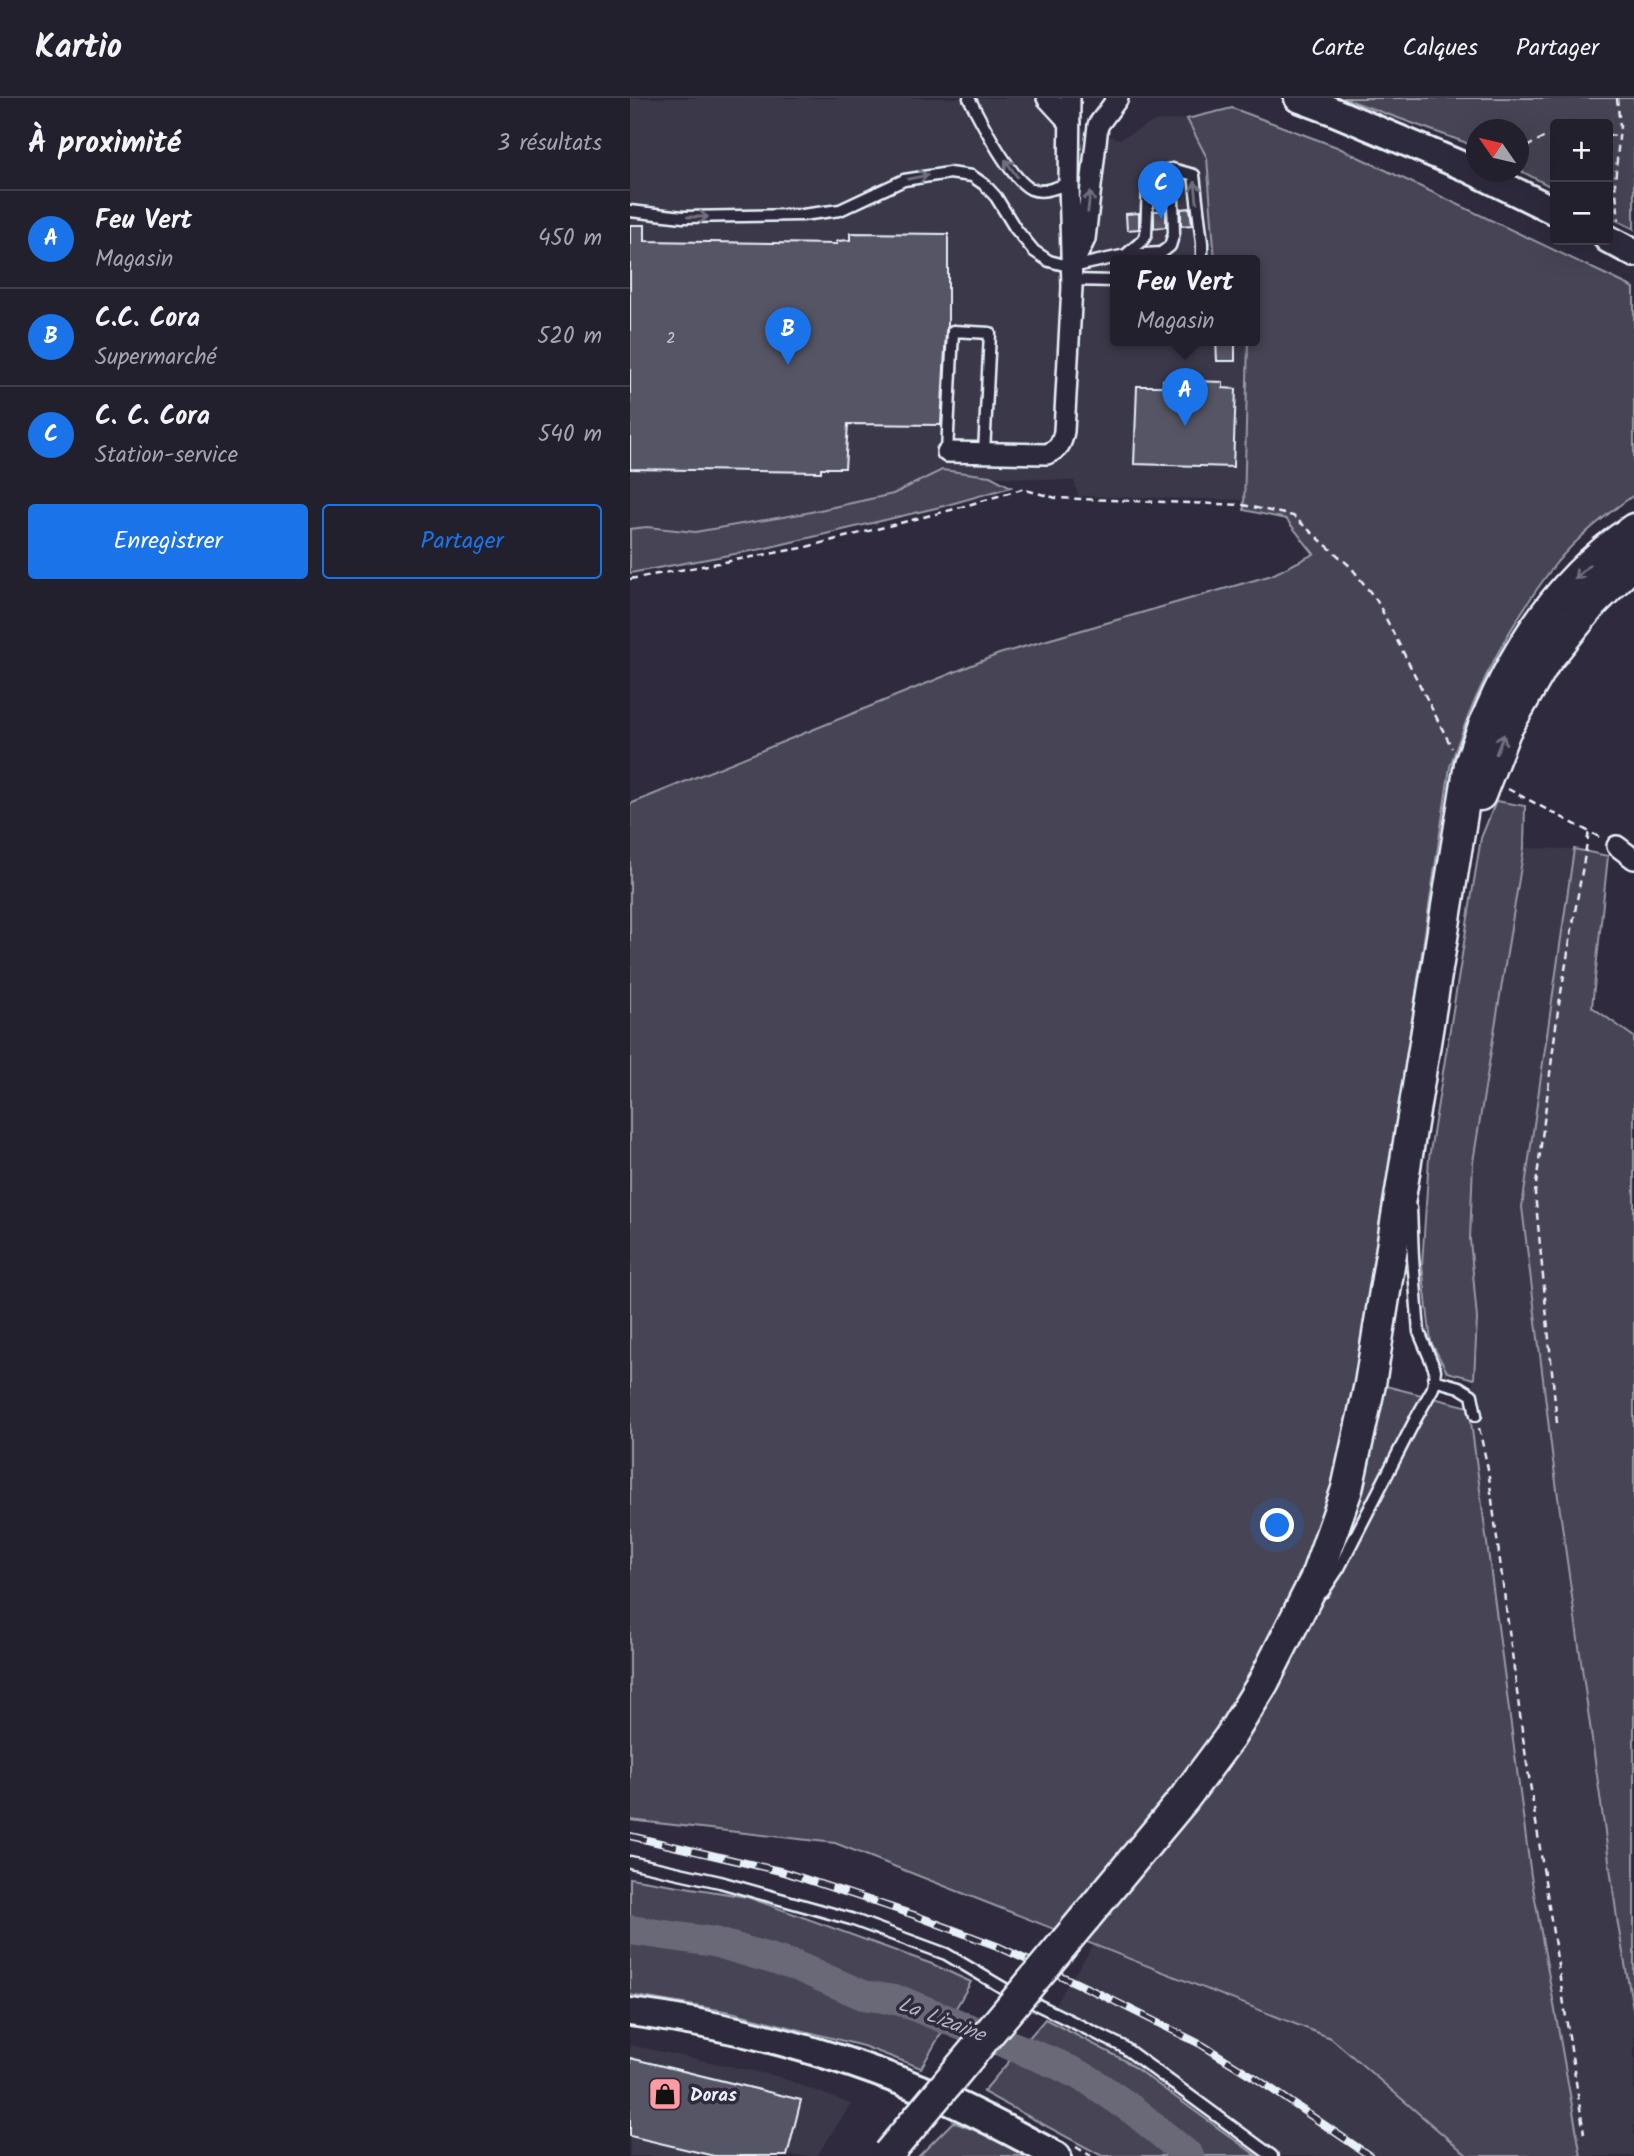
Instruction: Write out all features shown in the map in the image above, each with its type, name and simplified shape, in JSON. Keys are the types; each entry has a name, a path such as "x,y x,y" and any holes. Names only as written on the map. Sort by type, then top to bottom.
{"main road":[{"path":"1298,98 1463,166 1550,209"},
{"path":"1613,231 1634,253"},
{"path":"887,2155 1183,1800 1230,1737 1263,1683 1315,1580 1347,1489 1370,1384 1448,902 1468,831 1484,723 1520,648 1568,585 1613,543 1634,529"},
{"path":"1478,771 1545,662 1591,605 1634,562"},
{"path":"630,2012 727,2028 827,2055 947,2101 1004,2127 1056,2156"}],"street":[{"path":"1047,98 1070,123"},
{"path":"947,452 1047,454 1062,443 1072,273 1070,98"},
{"path":"1072,273 1085,239 1098,125 1118,98"},
{"path":"1617,846 1634,859"}],"lane":[{"path":"969,98 989,136 1020,180 1032,189 1046,191 1069,183"},
{"path":"1126,255 1161,253 1170,246 1174,233 1172,169"},
{"path":"1126,255 1146,235 1148,186 1157,172 1172,169 1194,175 1202,255"},
{"path":"630,211 683,217 802,215 840,210 904,180 949,173 972,176 996,197 1015,228 1034,251 1072,273 1110,280"},
{"path":"1072,273 1110,260"},
{"path":"947,452 953,331 990,333 984,453"},
{"path":"1263,1683 1339,1568 1433,1388 1435,1370 1419,1332 1409,1150"},
{"path":"1434,1380 1459,1387 1472,1395 1476,1415"},
{"path":"630,1862 720,1882 850,1919 946,1954 1005,1989 1122,2046 1272,2156"}],"path":[{"path":"1613,231 1620,216 1615,183 1620,136 1617,98"},
{"path":"1613,135 1620,136"},
{"path":"1529,146 1550,136"},
{"path":"630,579 802,548 1021,489 1056,498 1243,505 1293,516 1351,567 1377,601 1453,751 1478,771 1617,846"},
{"path":"1557,1423 1535,1194 1558,1010 1589,831"},
{"path":"1476,1415 1488,1469 1523,1738 1584,2134"}],"shaded area":[{"path":"630,98 1033,98 1053,120 1120,139 1155,121 1187,119 1207,158 1215,255 1110,255 1110,346 1248,346 1244,500 1078,496 1074,481 942,470 893,494 806,513 695,532 647,527 630,529"},
{"path":"1343,98 1634,98 1634,229 1613,218 1613,119 1550,119 1550,186 1529,175 1529,119 1466,119 1466,143"},
{"path":"1232,108 1337,147 1634,288 1634,495 1593,526 1565,553 1539,586 1481,685 1450,767 1358,1379 1469,1407 1531,1876 1581,2156 1468,2156 1331,2038 835,1843 630,1820 630,804 999,654 1272,575 1314,554 1286,519 1244,510 1248,346 1260,346 1260,255 1215,255 1207,158 1187,119"},
{"path":"942,470 990,476 1011,487 940,507 762,549 630,573 630,529 647,527 695,532 806,513 893,494"},
{"path":"1496,801 1525,806 1524,848 1473,1162 1470,1239 1477,1319 1474,1379 1447,1372 1431,1342 1422,1265 1429,1158 1481,838"},
{"path":"1524,848 1574,849 1523,1207 1553,1461 1618,1925 1634,1999 1634,2156 1581,2156 1578,2145 1531,1876 1469,1407 1474,1379 1477,1319 1470,1239 1473,1162"},
{"path":"1574,849 1608,856 1592,1007 1634,1037 1634,2014 1618,1925 1553,1461 1522,1207"},
{"path":"630,1878 747,1897 932,1964 971,1982 921,2068 863,2046 731,2012 630,1995"},
{"path":"1094,1944 1331,2038 1468,2156 1257,2156 1124,2060 1045,2019"},
{"path":"1045,2019 1124,2060 1257,2156 1102,2156 983,2092"},
{"path":"630,2045 777,2076 851,2104 817,2156 630,2156"},
{"path":"953,2122 977,2131 1027,2156 919,2156"}],"building":[{"path":"1190,208 1192,225 1181,226 1181,209"},
{"path":"1154,211 1166,211 1166,227 1154,228"},
{"path":"1139,213 1139,229 1127,230 1126,214"},
{"path":"630,225 645,225 645,241 837,244 837,241 850,240 850,233 948,234 948,326 941,425 848,424 845,468 821,468 821,472 630,469"},
{"path":"1216,346 1235,346 1235,361 1217,361"},
{"path":"1163,380 1223,382 1223,388 1236,389 1233,467 1134,464 1137,386 1163,386"},
{"path":"630,2058 801,2100 787,2156 714,2156 630,2136"}],"waterway":[{"name":"La Lizaine","path":"630,1930 714,1942 796,1966 863,1995 901,2001 1059,2065 1089,2080 1133,2110 1189,2156"}],"railway":[{"path":"630,1836 784,1872 997,1946 1202,2045 1370,2156"}],"place":[{"name":"C. C. Cora","path":"1161,219"},
{"name":"C.C. Cora","path":"788,365"},
{"name":"Feu Vert","path":"1185,426"},
{"name":"Doras","path":"665,2094"}]}
